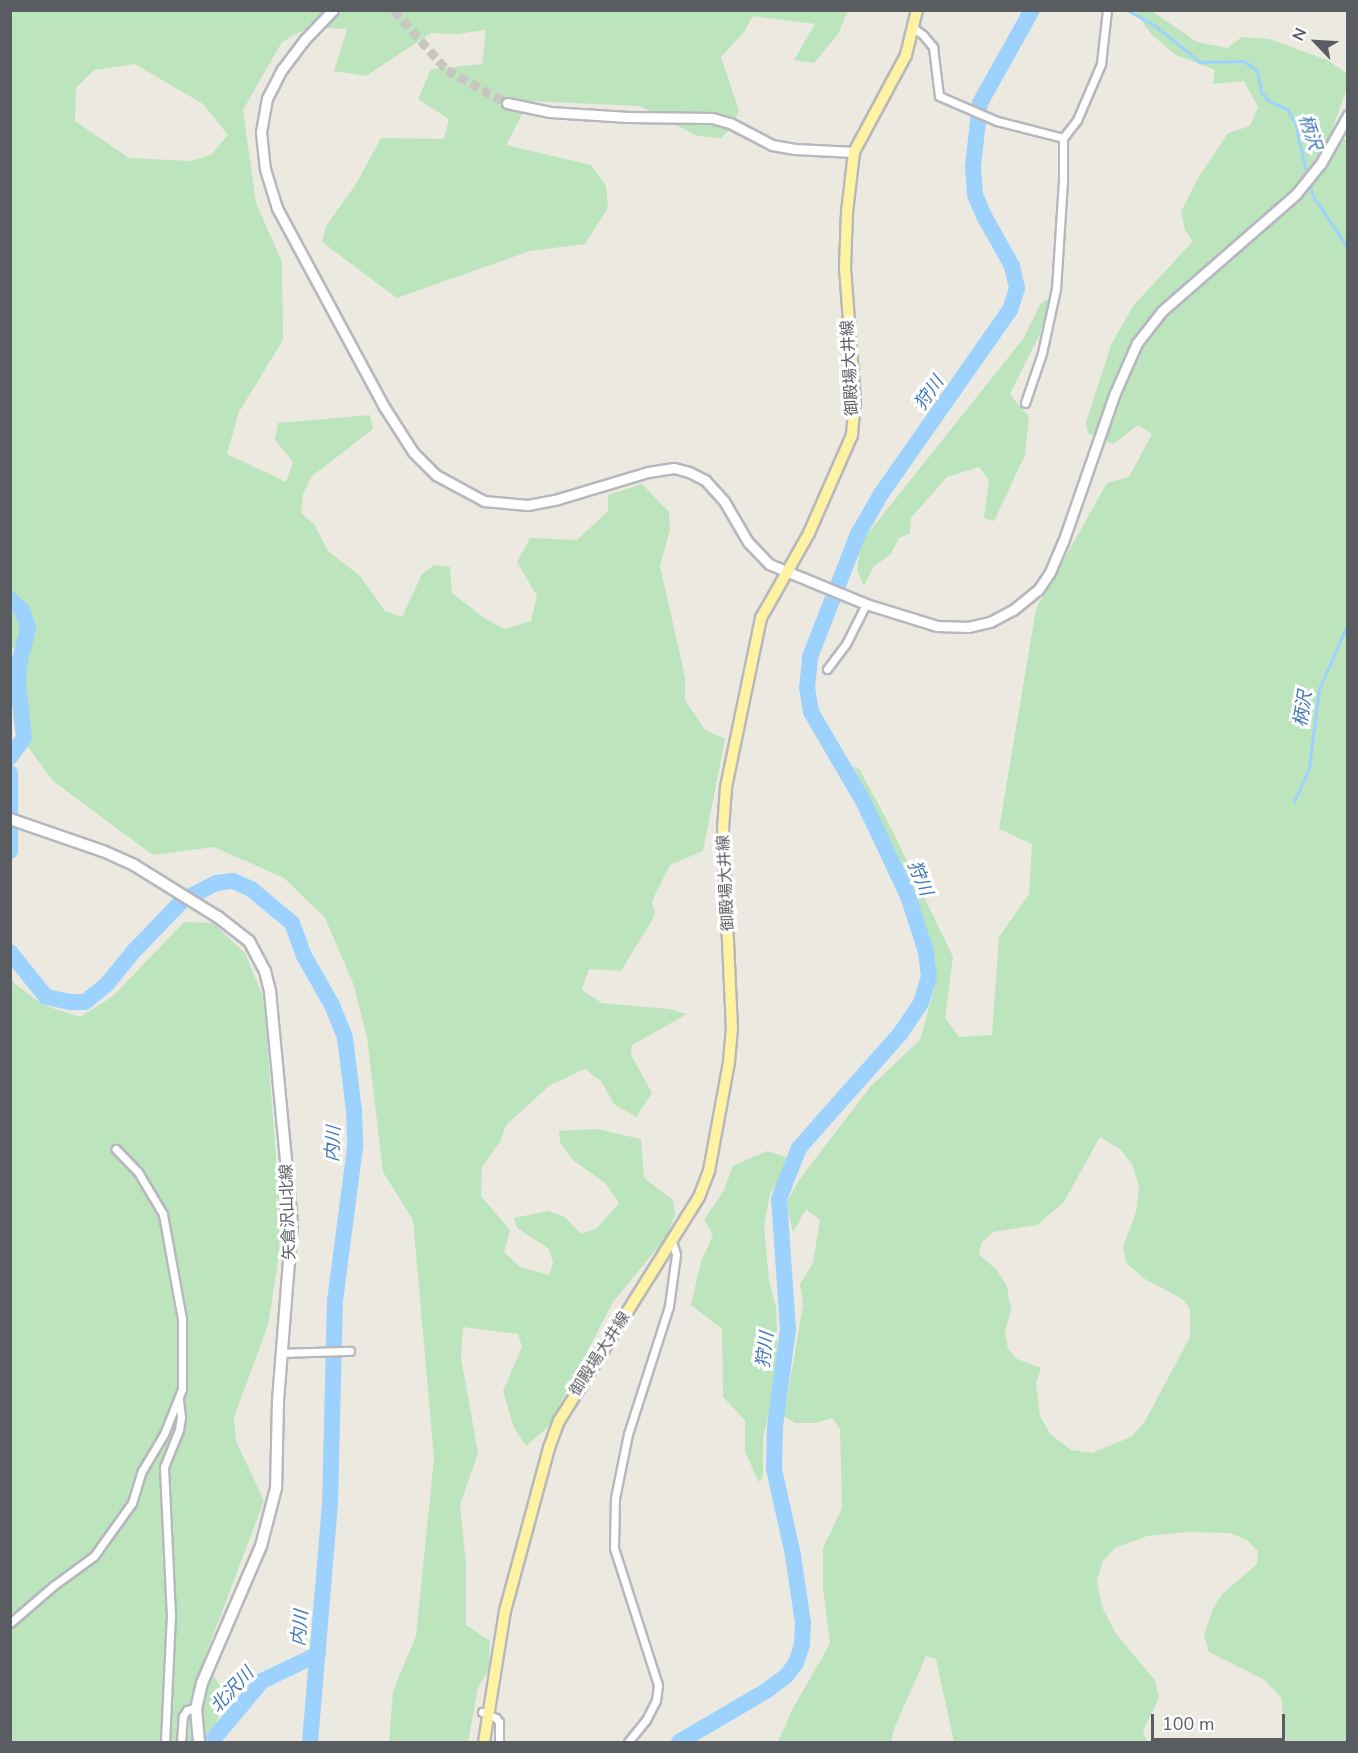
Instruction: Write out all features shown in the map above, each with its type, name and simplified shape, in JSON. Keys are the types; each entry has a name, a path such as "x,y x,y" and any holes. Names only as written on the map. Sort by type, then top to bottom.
{"main road":[{"name":"御殿場大井線","path":"484,1743 485,1713 505,1611 556,1430 572,1397 699,1197 709,1171 729,1062 732,1029 723,829 726,787 761,618 809,533 852,435 855,401 845,267 847,212 854,152 906,56 915,29 917,10"},
{"name":"矢倉沢山北線","path":"15,821 104,851 163,882 199,905 249,942 266,971 270,991 292,1223 281,1353 278,1466 270,1519 234,1612 209,1662 196,1708 199,1743"}],"street":[{"path":"333,10 299,46 267,98 261,132 265,169 278,208 383,405 413,452 436,475 463,492 484,501 509,505 528,506 558,499 648,472 674,468 689,472 705,480 724,501 754,550 769,564 866,604 937,626 968,627 998,618 1038,590 1050,572 1063,542 1115,393 1137,343 1162,311 1296,194 1322,162 1347,115"},
{"path":"1025,402 1041,353 1056,289 1063,182 1063,138 1077,120 1101,64 1107,10"},
{"path":"915,29 933,47 939,96 997,122 1063,138"},
{"path":"507,103 550,112 628,117 712,118 730,123 772,145 795,149 854,152"},
{"path":"827,669 846,644 866,604"},
{"path":"10,1623 53,1586 94,1556 132,1503 145,1463 161,1440 179,1400 184,1371 182,1319 163,1214 138,1172 116,1149"},
{"path":"628,1743 646,1720 656,1700 658,1685 614,1548 615,1498 628,1434 669,1306 676,1254 672,1242"},
{"path":"281,1353 350,1351"},
{"path":"165,1743 171,1616 164,1467 179,1430 181,1417 179,1400"},
{"path":"181,1743 183,1716 187,1710 196,1708"},
{"path":"485,1713 499,1722 499,1743"}],"green space":[{"path":"11,11 848,11 838,34 814,63 794,60 815,24 753,16 744,32 721,57 739,111 730,130 721,138 697,136 640,106 529,101 506,145 591,165 606,186 608,208 585,244 530,251 397,298 322,242 326,226 356,184 381,138 444,139 449,119 418,99 431,69 482,64 486,30 457,34 431,33 366,76 334,71 347,29 309,27 282,42 243,110 256,203 282,262 283,340 239,412 227,454 286,482 293,462 275,440 278,423 370,415 373,429 311,477 303,494 301,513 314,524 328,551 360,576 385,611 402,617 422,574 434,565 450,567 452,593 487,620 505,629 531,621 537,596 517,562 530,538 577,540 608,511 608,495 642,484 669,512 670,530 660,566 685,677 685,700 705,730 725,739 703,851 670,865 652,901 655,915 621,971 589,969 582,990 602,1003 669,1009 687,1014 632,1045 631,1055 652,1093 636,1117 614,1104 601,1081 585,1069 550,1085 506,1125 500,1142 482,1167 481,1196 510,1230 504,1252 520,1267 549,1275 553,1263 549,1249 517,1228 514,1218 548,1211 565,1217 581,1234 597,1228 619,1203 605,1183 573,1160 560,1142 559,1131 596,1129 641,1139 644,1178 673,1200 675,1215 667,1236 613,1302 548,1427 526,1446 514,1428 503,1391 522,1347 518,1334 463,1327 461,1358 478,1453 460,1505 466,1564 466,1625 490,1641 489,1670 478,1687 468,1742 389,1742 393,1691 416,1636 434,1458 413,1220 383,1172 367,1037 353,983 325,918 284,878 214,847 153,855 53,781 25,743 19,702 22,658 11,646","holes":["135,64 203,104 228,135 211,155 191,161 129,158 75,121 76,88 94,70"]},
{"path":"1135,11 1152,11 1197,42 1227,48 1242,37 1269,39 1327,60 1348,74 1346,91 1331,133 1348,141 1347,1742 1286,1742 1281,1697 1263,1679 1209,1652 1204,1635 1212,1611 1222,1594 1257,1564 1258,1551 1247,1540 1230,1533 1189,1532 1147,1536 1115,1548 1103,1561 1097,1580 1102,1607 1116,1634 1155,1680 1159,1698 1143,1731 1147,1742 954,1742 936,1659 926,1656 894,1729 891,1742 778,1742 793,1708 830,1644 823,1588 823,1548 842,1508 840,1429 832,1418 816,1423 795,1423 784,1416 803,1305 800,1284 813,1263 820,1220 806,1209 793,1232 786,1203 799,1180 871,1086 920,1040 934,989 936,963 918,904 900,860 853,766 860,770 891,828 953,957 945,1018 959,1037 992,1035 999,937 1029,894 1032,844 999,829 1036,609 1107,483 1129,477 1152,434 1138,425 1113,444 1088,433 1086,422 1111,345 1133,306 1193,241 1185,230 1181,212 1198,178 1228,133 1250,126 1258,107 1244,81 1213,84 1215,70 1176,55 1152,35","holes":["1100,1137 1120,1149 1132,1164 1139,1186 1136,1212 1123,1246 1126,1263 1145,1279 1184,1300 1190,1310 1190,1337 1144,1423 1131,1437 1092,1453 1071,1450 1050,1434 1040,1416 1036,1383 1041,1368 1017,1359 1008,1349 1005,1332 1011,1310 1007,1286 997,1270 979,1255 981,1243 993,1232 1037,1225 1064,1202"]},
{"path":"1051,297 1040,334 1010,394 1029,417 1025,455 994,521 984,518 989,480 979,467 947,477 911,518 910,533 899,538 891,554 873,567 864,586 857,570 861,542 1023,339 1041,303"},
{"path":"184,922 213,923 245,953 264,999 282,1236 268,1325 234,1417 236,1441 264,1501 204,1659 222,1689 220,1715 206,1742 11,1742 10,980 43,1005 80,1017 113,996"},
{"path":"767,1151 786,1157 782,1177 770,1193 764,1226 769,1281 776,1307 779,1378 763,1436 763,1476 759,1482 745,1452 745,1420 723,1397 722,1329 691,1305 701,1262 713,1235 704,1220 723,1192 733,1166"}],"waterway":[{"name":"狩川","path":"679,1742 766,1691 787,1675 796,1663 802,1644 803,1623 793,1555 774,1469 775,1427 788,1330 779,1199 799,1148 900,1034 921,1003 929,977 926,952 908,896 863,801 811,712 807,688 810,657 858,534 881,494 1010,310 1017,288 1012,266 975,195 973,167 980,103 1032,10"},
{"name":"柄沢","path":"1127,10 1154,25 1200,62 1244,61 1257,71 1261,92 1269,101 1287,109 1295,122 1307,176"},
{"name":"柄沢","path":"1309,183 1314,198 1348,248"},
{"name":"内川","path":"10,599 22,610 28,628 20,660 18,684 24,738 10,757"},
{"name":"柄沢","path":"1294,802 1309,768 1319,689 1348,623"},
{"name":"内川","path":"10,773 10,851"},
{"name":"内川","path":"10,952 46,997 70,1002 85,1002 107,984 133,952 183,900 216,883 233,881 251,889 292,923 303,954 332,1005 345,1038 354,1110 355,1147 335,1300 330,1504 310,1742"},
{"name":"北沢川","path":"211,1742 262,1681 318,1654"}],"tunnel":[{"path":"394,10 447,70 507,103"}]}
